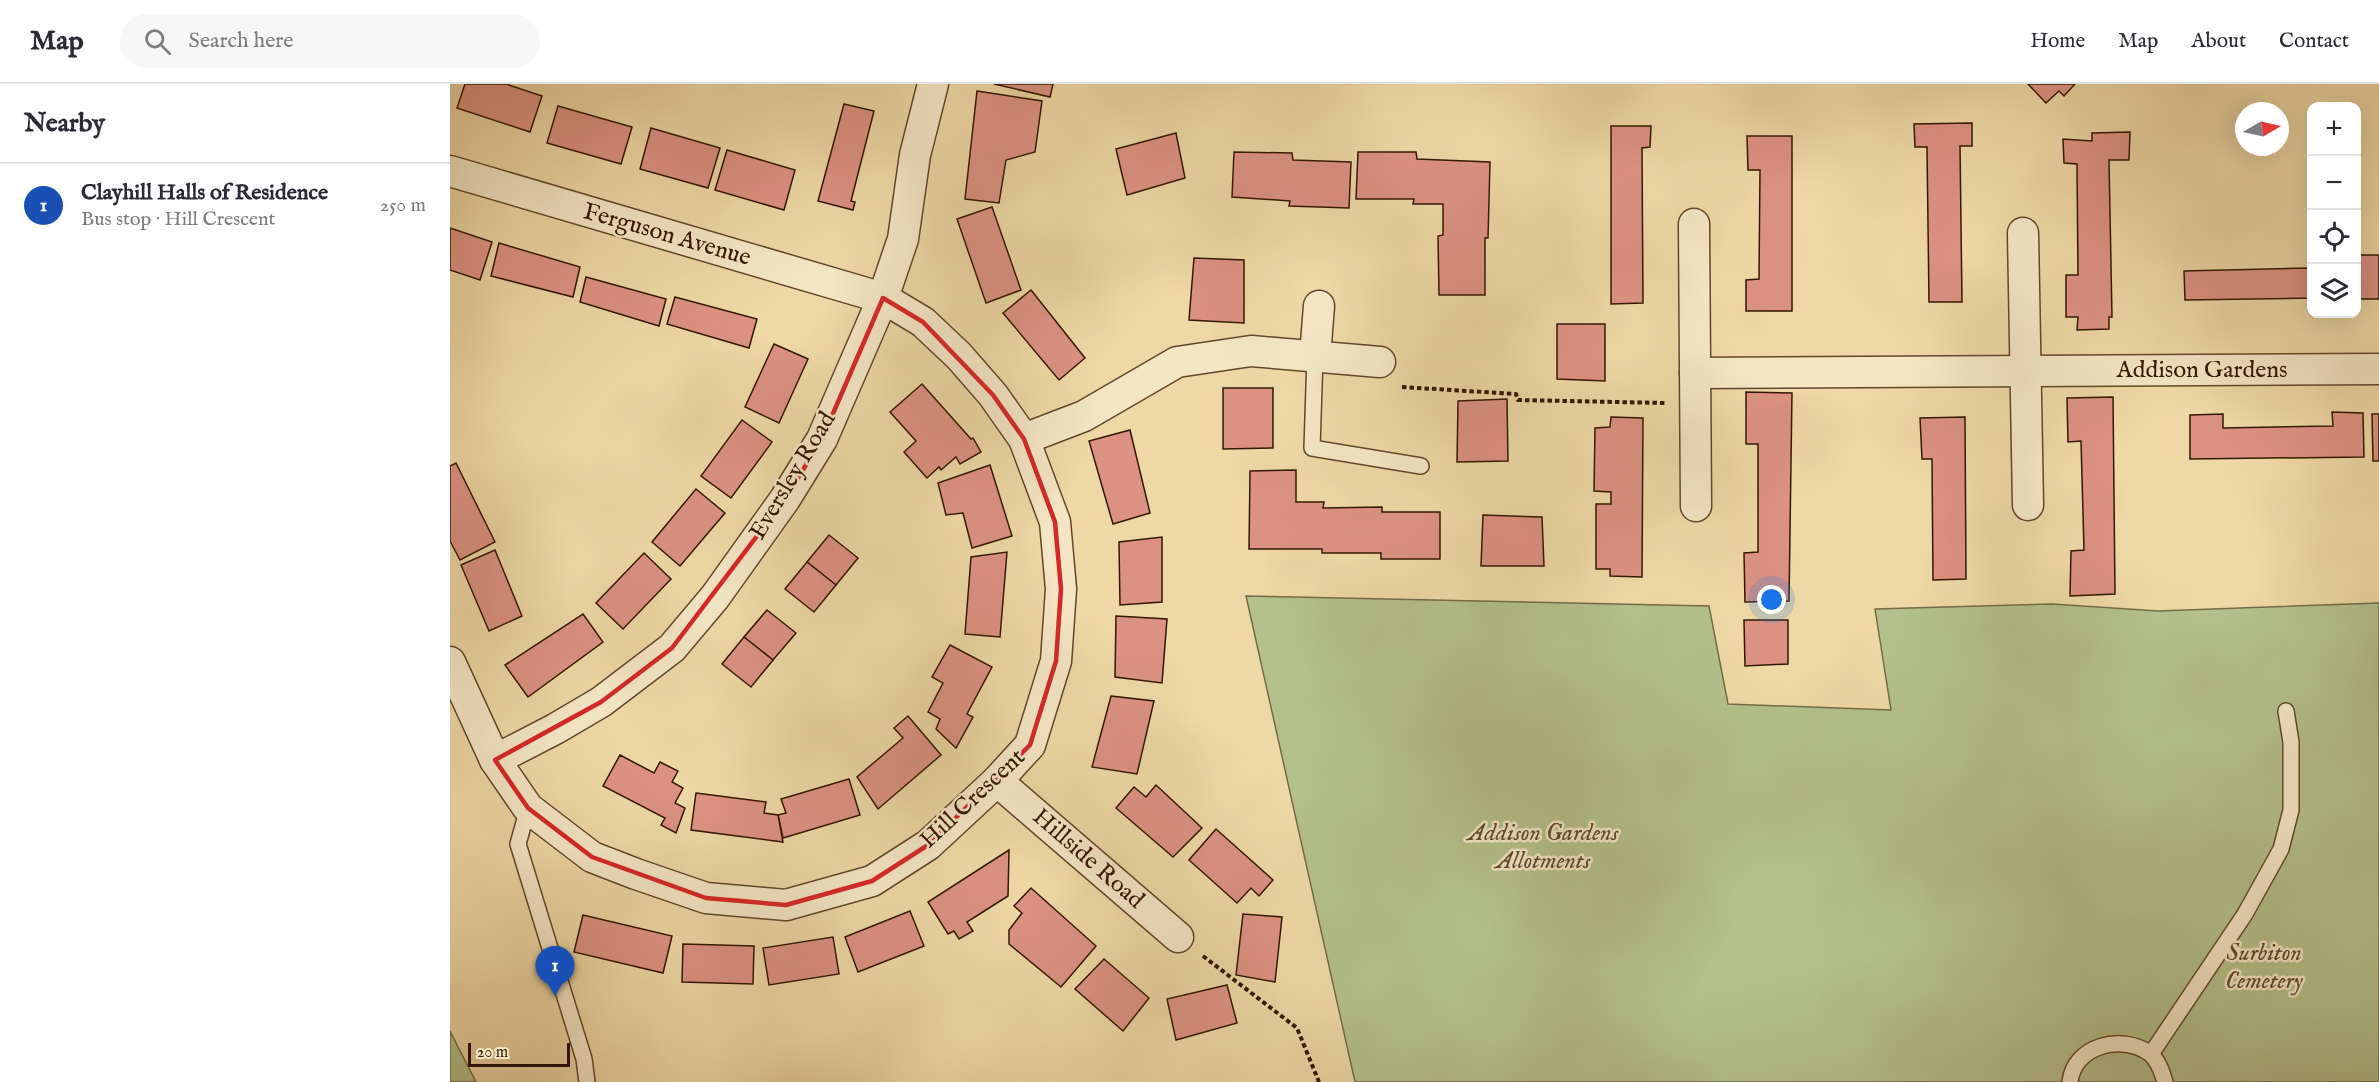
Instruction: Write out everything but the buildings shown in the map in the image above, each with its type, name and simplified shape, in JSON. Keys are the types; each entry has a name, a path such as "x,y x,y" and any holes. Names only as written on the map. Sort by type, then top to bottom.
{"street":[{"name":"Eversley Road","path":"495,760 601,702 672,648 715,597 785,499 822,439 883,298 903,239 915,154 933,84"},
{"name":"Ferguson Avenue","path":"450,171 883,298"},
{"path":"1694,224 1696,506"},
{"path":"2023,233 2028,505"},
{"name":"Hill Crescent","path":"450,662 495,760 528,808 592,857 636,874 706,898 786,905 872,881 928,845 997,781 1030,745 1056,661 1062,589 1055,522 1024,439 993,396 958,356 923,322 883,298"},
{"path":"1315,356 1319,306"},
{"path":"1024,439 1084,416 1177,362 1251,351 1380,362"},
{"name":"Addison Gardens","path":"1695,373 2379,369"},
{"name":"Hillside Road","path":"997,781 1178,938"}],"lane":[{"path":"1315,356 1312,448 1421,466"},
{"path":"2151,1054 2245,914 2281,849 2291,810 2291,742 2286,711"},
{"path":"528,808 518,844 584,1059 587,1082"},
{"path":"2070,1082 2070,1076 2082,1057 2104,1045 2129,1044 2151,1054 2165,1082"}],"path":[{"path":"1380,362 1380,386 1516,394 1518,400 1669,403"},
{"path":"1178,938 1297,1028 1319,1082"}],"highlighted area":[{"path":"883,298 923,322 993,395 1024,439 1039,474 1055,522 1061,589 1056,661 1030,745 928,845 872,881 786,905 706,898 592,857 528,808 495,760 601,702 672,648 785,499 822,439"}],"green space":[{"name":"Addison Gardens Allotments","path":"1246,596 1709,606 1728,704 1891,710 1875,609 2052,604 2158,611 2379,603 2379,1082 1355,1082"},
{"path":"450,1031 476,1082 450,1082"}],"place":[{"name":"Clayhill Halls of Residence","path":"555,996"}],"park label":[{"name":"Surbiton Cemetery","path":"2264,967"}]}
